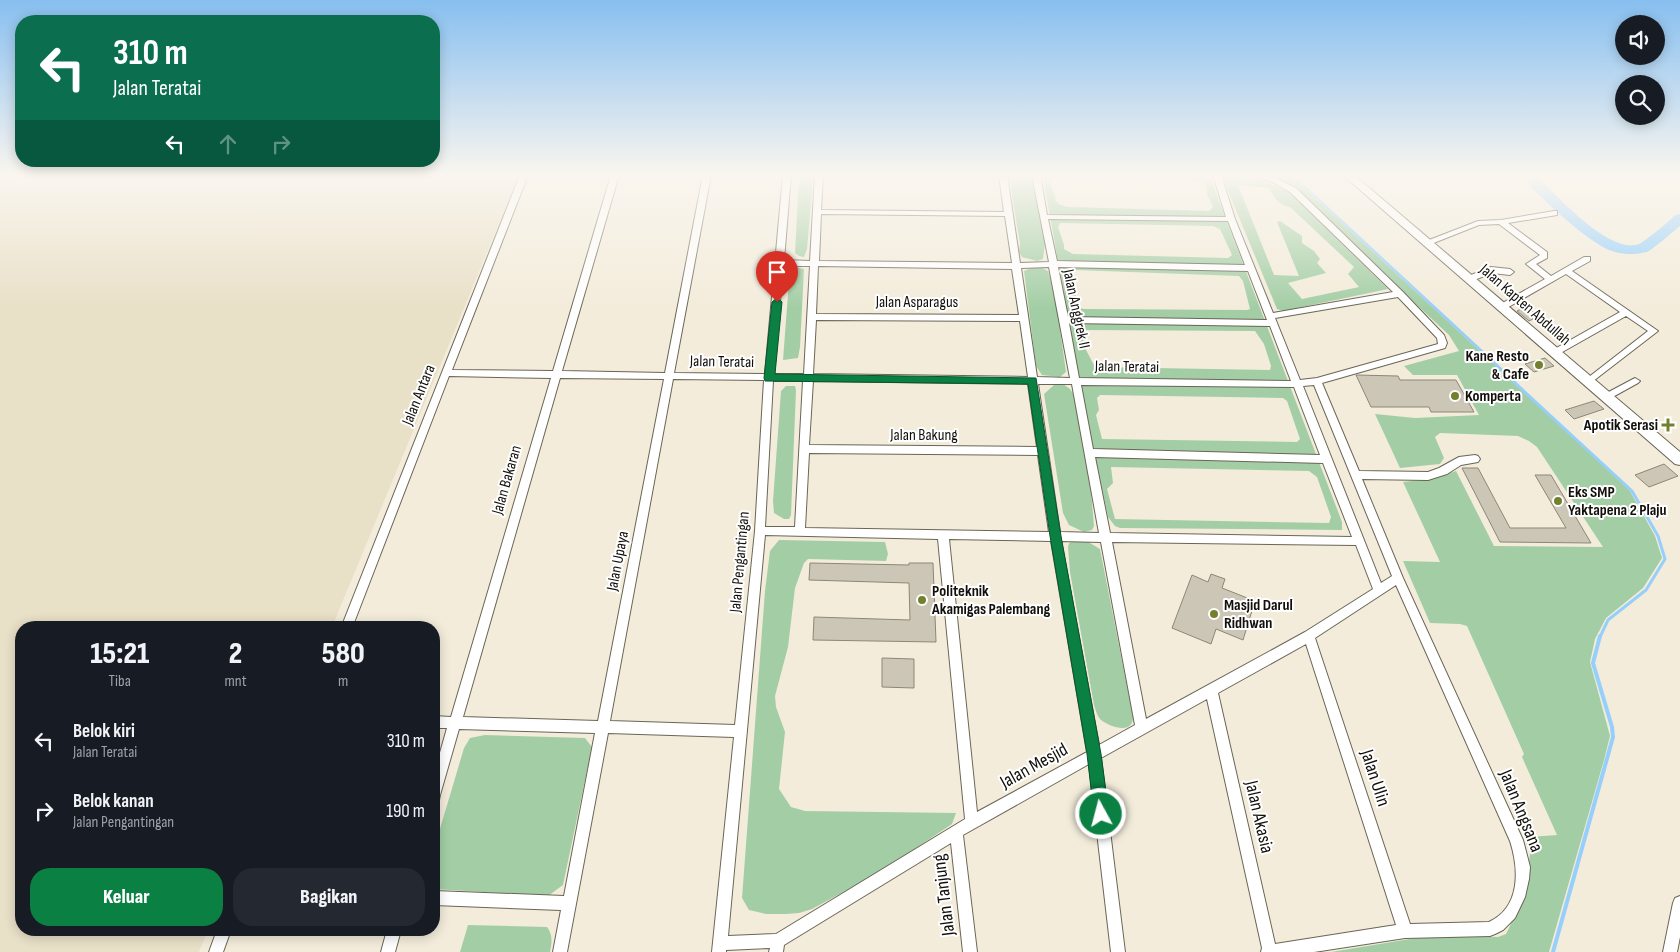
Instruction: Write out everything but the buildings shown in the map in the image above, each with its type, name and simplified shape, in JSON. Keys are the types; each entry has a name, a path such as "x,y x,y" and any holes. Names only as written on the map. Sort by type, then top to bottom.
{"main road":[{"name":"Jalan Kapten Abdullah","path":"1401,219 1680,460"}],"street":[{"name":"Jalan Antara","path":"349,621 507,219"},
{"name":"Jalan Bakaran","path":"440,774 602,219"},
{"name":"Jalan Upaya","path":"560,952 699,219"},
{"name":"Jalan Pengantingan","path":"719,947 760,531 769,378 784,219"},
{"path":"800,532 817,219"},
{"path":"1009,219 1056,536 1094,754 1118,952"},
{"name":"Jalan Anggrek II","path":"1043,219 1142,728"},
{"path":"1231,219 1379,591"},
{"path":"1323,219 1400,294"},
{"path":"1428,242 1478,224 1516,219"},
{"path":"1501,222 1544,254 1544,256 1530,264 1550,280"},
{"path":"1502,307 1587,259"},
{"path":"781,263 1015,266 1052,264 1250,268"},
{"path":"1469,279 1491,270 1510,272"},
{"path":"1567,271 1654,331 1588,382"},
{"name":"Jalan Teratai","path":"447,373 1296,384 1317,381 1442,346 1441,338 1400,294"},
{"path":"1064,320 1272,319 1400,294"},
{"path":"1554,353 1626,312"},
{"name":"Jalan Asparagus","path":"811,317 1022,318"},
{"name":"Jalan Angsana","path":"1269,952 1405,931 1438,929 1480,930 1497,926 1507,917 1517,901 1522,888 1524,869 1516,840 1398,578 1317,381"},
{"path":"1606,397 1635,381"},
{"name":"Jalan Bakung","path":"804,449 1043,451"},
{"path":"1089,453 1326,459"},
{"path":"1357,475 1428,476 1442,471 1459,461 1475,459"},
{"path":"760,531 1359,540"},
{"path":"943,535 972,822"},
{"name":"Jalan Mesjid","path":"777,947 972,822 1309,636 1398,578"},
{"name":"Jalan Ulin","path":"1309,636 1405,931"},
{"name":"Jalan Akasia","path":"1211,690 1269,952"},
{"path":"440,722 740,731"},
{"name":"Jalan Tanjung","path":"956,833 970,952"},
{"path":"440,898 568,903"},
{"path":"1670,952 1680,903"},
{"path":"216,952 222,936"},
{"path":"388,952 392,936"},
{"path":"719,947 777,947"}],"shaded area":[{"path":"0,219 501,219 334,621 15,621 15,936 206,936 199,952 0,952"}],"green space":[{"path":"797,219 810,219 807,249 804,257 795,253"},
{"path":"1016,219 1040,219 1045,244 1043,259 1037,261 1022,257 1019,252 1020,244"},
{"path":"1051,219 1226,219 1342,522 1342,530 1120,528 1115,526 1108,517 1081,390","holes":["1060,223 1213,226 1220,229 1232,255 1228,258 1073,254 1064,249 1058,227","1075,270 1239,276 1243,281 1250,309 1083,309 1080,307 1068,275","1081,330 1255,331 1264,344 1271,366 1270,370 1095,367 1085,348","1100,395 1283,398 1287,401 1300,439 1297,442 1102,439 1096,415 1099,410 1097,398","1111,467 1309,471 1317,477 1331,517 1329,523 1115,519 1107,489 1113,483"]},
{"path":"1240,219 1252,219 1274,275 1299,276 1277,222 1280,221 1302,236 1302,243 1314,251 1320,259 1317,263 1326,273 1288,283 1302,299 1359,287 1348,274 1354,267 1303,219 1317,219 1388,289 1283,311 1277,309"},
{"path":"1325,219 1338,219 1630,491 1655,536 1662,558 1643,588 1606,618 1595,639 1590,662 1610,736 1549,952 1331,952 1434,935 1498,937 1506,934 1525,895 1530,853 1525,840 1529,837 1557,835 1522,757 1524,754 1467,626 1430,623 1403,561 1440,562 1403,482 1431,479 1456,471 1494,546 1603,547 1537,447 1518,436 1440,433 1435,437 1444,458 1440,464 1400,468 1375,414 1415,418 1479,415 1457,375 1413,375 1404,366 1459,351 1449,335"},
{"path":"795,267 804,269 800,347 798,358 783,360 789,281 792,269"},
{"path":"1031,268 1042,268 1048,271 1055,294 1066,372 1060,377 1042,375 1036,366 1024,271"},
{"path":"1063,384 1074,395 1091,491 1094,526 1092,530 1084,532 1069,525 1063,513 1044,394 1054,385"},
{"path":"786,386 795,386 796,390 791,515 789,519 784,519 774,513 773,501 781,391"},
{"path":"779,540 885,542 888,554 886,561 808,559 804,563 795,588 788,647 775,696 776,707 785,732 779,789 791,807 805,811 956,813 952,824 882,871 812,909 799,913 766,914 749,910 742,898 765,591 770,551"},
{"path":"1075,540 1085,540 1100,549 1133,717 1132,723 1125,728 1115,727 1101,720 1094,705 1070,572 1068,547 1069,543"},
{"path":"485,735 585,738 592,747 563,885 548,896 440,889 440,829 464,748 470,738"},
{"path":"468,925 547,927 552,939 550,952 460,952"}],"waterway":[{"path":"1340,219 1515,382"},
{"path":"1575,219 1601,240 1625,250 1645,248 1678,219"},
{"path":"1513,381 1632,491 1658,536 1665,559 1646,590 1608,620 1600,637"},
{"path":"1553,952 1613,737 1612,727 1593,663 1600,636"}],"place":[{"name":"Kane Resto & Cafe","path":"1539,365"},
{"name":"Komperta","path":"1455,396"},
{"name":"Apotik Serasi","path":"1668,425"},
{"name":"Eks SMP Yaktapena 2 Plaju","path":"1558,501"},
{"name":"Politeknik Akamigas Palembang","path":"922,600"},
{"name":"Masjid Darul Ridhwan","path":"1214,614"}],"route":[{"path":"777,302 769,378 1033,381 1056,536 1094,754 1101,814"}]}
